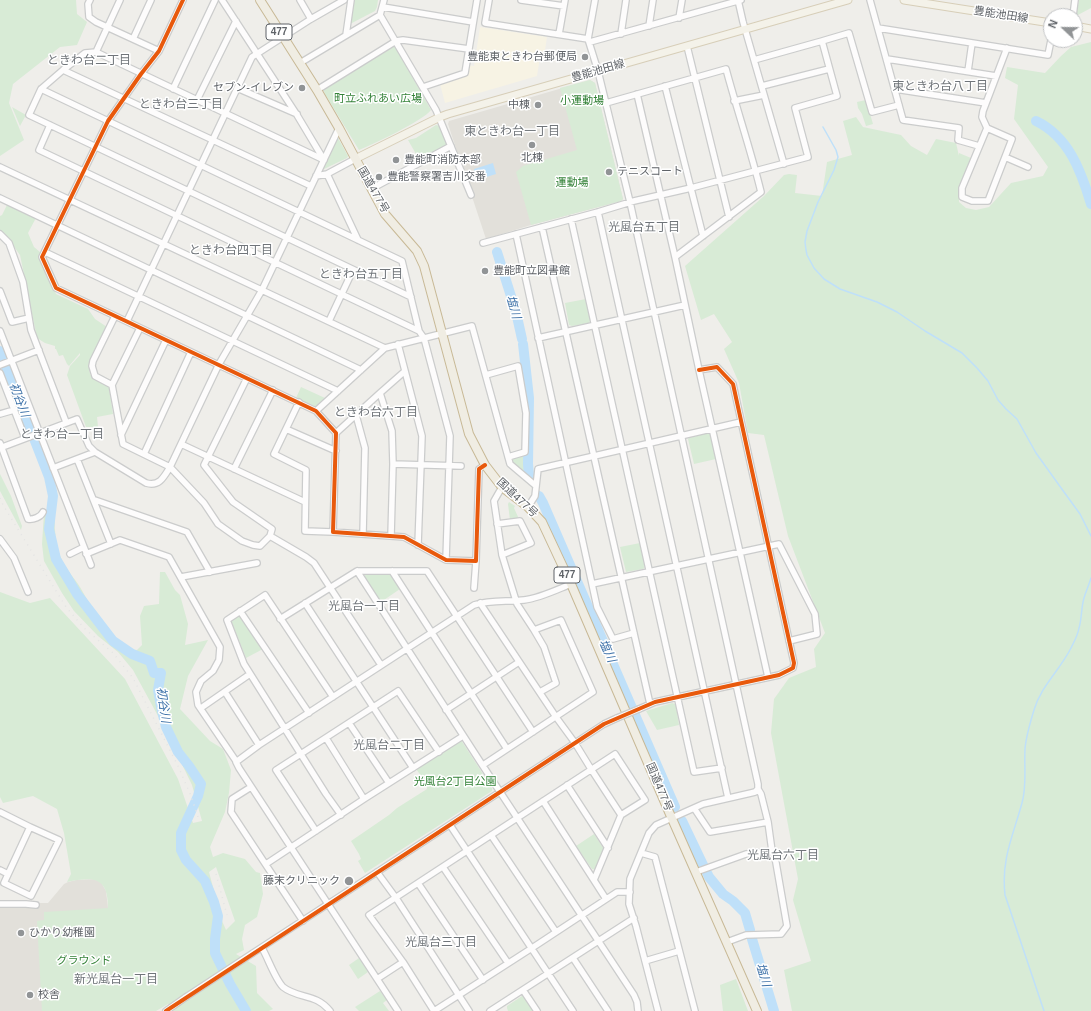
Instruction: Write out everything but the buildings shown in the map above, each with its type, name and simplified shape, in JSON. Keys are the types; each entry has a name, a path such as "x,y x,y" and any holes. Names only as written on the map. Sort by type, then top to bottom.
{"highway":[{"name":"国道477号","path":"260,0 317,90 385,214 417,251 424,266 469,434 485,465 502,487 528,507 542,522 571,584 757,1011"}],"main road":[{"name":"豊能池田線","path":"355,160 440,117 848,0"},
{"name":"豊能池田線","path":"904,0 1043,22"}],"street":[{"path":"90,0 88,4 89,17 96,22 159,51"},
{"path":"96,52 120,0"},
{"path":"133,39 151,0"},
{"path":"183,0 159,51 108,121 42,257 56,288 316,411 336,433 333,532"},
{"path":"173,89 215,0"},
{"path":"222,0 297,114 324,160"},
{"path":"300,0 311,19"},
{"path":"128,321 252,57 311,19 344,0"},
{"path":"346,35 351,0"},
{"path":"300,63 380,15 384,0"},
{"path":"423,87 465,73 477,0"},
{"path":"489,0 485,23 560,34 589,40 621,34 739,0 745,29 784,164"},
{"path":"521,0 564,6"},
{"path":"560,34 565,0"},
{"path":"595,0 589,40 630,202 758,789 761,794 768,822 772,851 775,857 787,926 781,934 746,935 727,942"},
{"path":"621,34 626,0"},
{"path":"649,26 653,0"},
{"path":"679,18 682,0"},
{"path":"870,0 903,120 959,128 958,140 979,146"},
{"path":"383,7 473,22"},
{"path":"380,15 440,117 471,195"},
{"path":"197,100 236,21"},
{"path":"878,28 1048,55 1049,48"},
{"path":"754,60 850,33 872,112 899,105"},
{"path":"317,90 396,41 403,40 469,49"},
{"path":"483,243 630,202 691,188 808,157 795,108 837,96 822,41"},
{"path":"968,71 972,43"},
{"path":"687,46 730,217"},
{"path":"986,128 1012,139 988,201 972,202 962,197 962,188 986,128 982,117 983,111 1007,48"},
{"path":"324,160 96,52 85,53 41,90 29,115 411,297"},
{"path":"887,59 996,76"},
{"path":"606,103 726,69 734,101 756,170 761,192 676,257"},
{"path":"762,86 829,69"},
{"path":"63,70 311,186"},
{"path":"665,86 703,236"},
{"path":"237,88 297,114"},
{"path":"895,89 986,104"},
{"path":"41,90 402,261 419,331 424,338 450,436 446,560"},
{"path":"637,94 676,257 699,370 768,677"},
{"path":"734,101 764,95"},
{"path":"50,125 39,150 419,331"},
{"path":"43,512 41,516 30,520 28,519 1,446 77,418 89,446 95,452 150,485 159,482 164,477 219,364 262,290 339,128"},
{"path":"371,188 451,146"},
{"path":"1006,157 1028,167"},
{"path":"316,176 327,174 355,160"},
{"path":"0,167 385,348"},
{"path":"327,174 359,240"},
{"path":"0,198 361,370"},
{"path":"598,212 728,798"},
{"path":"571,219 694,772 722,768"},
{"path":"542,227 650,704"},
{"path":"0,234 9,243 23,282 31,330 66,422"},
{"path":"516,234 597,607 613,639 634,633"},
{"path":"45,252 338,391"},
{"path":"329,321 353,270"},
{"path":"0,292 12,322 29,318"},
{"path":"538,338 685,305"},
{"path":"112,385 95,376 92,366 115,316"},
{"path":"316,411 385,348 472,326 510,464 536,486"},
{"path":"140,328 112,385 123,444 170,467 204,502 218,524 242,541 260,546 270,536 272,529 233,502 204,465 247,378"},
{"path":"0,331 91,565"},
{"path":"121,436 166,340"},
{"path":"398,344 422,436 418,544"},
{"path":"0,365 39,350"},
{"path":"144,454 191,352"},
{"path":"486,375 518,366 526,413 525,452 508,457"},
{"path":"166,1011 604,724 650,704 779,675 793,668 794,663 733,384 717,367 699,370"},
{"path":"336,433 405,371"},
{"path":"0,373 25,438"},
{"path":"234,469 273,390"},
{"path":"380,393 392,431 393,464 391,536"},
{"path":"299,402 274,454 306,470 304,531 404,537 446,560 476,561"},
{"path":"0,414 14,410"},
{"path":"356,415 365,448 363,534"},
{"path":"528,507 535,496 538,469 741,422"},
{"path":"286,429 336,451"},
{"path":"181,444 305,502"},
{"path":"53,468 95,452"},
{"path":"78,459 111,544"},
{"path":"393,464 460,466"},
{"path":"474,588 479,469 485,465"},
{"path":"502,487 494,501 502,555 516,601 544,647 556,683 540,692"},
{"path":"95,500 187,532 210,572"},
{"path":"497,524 520,521 531,544 502,555"},
{"path":"270,536 314,563 381,665"},
{"path":"0,539 14,558 28,592"},
{"path":"86,554 120,540 169,557 220,647 219,660 213,671 201,680 196,692 198,705 236,761 236,764 397,1011"},
{"path":"592,584 779,544 815,614 817,634 789,641"},
{"path":"70,554 84,547"},
{"path":"181,577 257,563"},
{"path":"357,571 446,710 501,791 634,995 637,1002 638,1011"},
{"path":"280,619 357,571 427,571 533,732"},
{"path":"392,571 507,749"},
{"path":"236,761 474,605 486,602 516,601 532,598 571,584"},
{"path":"333,697 265,595 227,620 244,664 326,794 341,814"},
{"path":"305,603 414,768"},
{"path":"480,603 575,743 621,815"},
{"path":"240,611 309,713"},
{"path":"483,765 593,692 561,620 534,630"},
{"path":"446,710 519,662"},
{"path":"201,708 250,674"},
{"path":"316,831 276,770 398,691 439,752"},
{"path":"225,692 259,745"},
{"path":"349,723 389,783"},
{"path":"266,864 463,736"},
{"path":"326,738 364,799"},
{"path":"594,880 621,815 645,800 615,754 369,915 403,962 434,1011 617,892 630,892"},
{"path":"567,785 608,848"},
{"path":"251,787 232,799 231,812 303,921"},
{"path":"658,1011 630,904 630,879 649,833 656,825 703,804 755,792 758,789"},
{"path":"543,801 606,899"},
{"path":"694,808 710,832 768,822"},
{"path":"0,820 2,813 59,840 31,896 4,883 30,827"},
{"path":"450,824 573,1011"},
{"path":"491,835 556,932"},
{"path":"696,872 746,854 772,851"},
{"path":"641,853 655,858 695,1011"},
{"path":"443,867 508,963"},
{"path":"0,870 8,874"},
{"path":"377,872 396,898 469,1011"},
{"path":"418,883 483,980"},
{"path":"0,904 36,905"},
{"path":"490,1011 634,918"},
{"path":"262,948 278,981 282,986 286,989 321,1002 330,1011"},
{"path":"645,961 679,951"},
{"path":"573,958 608,1011"},
{"path":"377,979 403,962"},
{"path":"523,990 537,1011"},
{"path":"500,1004 505,1011"}],"shaded area":[{"path":"480,27 547,37 544,57 540,57 537,76 445,103 440,84 467,76 469,65 474,66"},
{"path":"590,80 595,83 623,199 621,201 531,225 486,239 448,124 449,121"},
{"path":"95,879 101,882 106,891 108,908 92,1011 0,1011 0,907 30,906 36,908 37,903 48,903 64,884 68,882"}],"green space":[{"path":"0,0 76,0 77,14 87,22 77,45 60,47 13,84 9,103 24,140 0,156"},
{"path":"354,0 378,0 375,11 350,24"},
{"path":"1079,0 1091,0 1091,8 1083,12 1083,8 1078,8"},
{"path":"1091,42 1091,1011 792,1011 784,970 811,961 793,900 798,879 771,733 774,699 789,678 816,667 814,649 825,633 788,536 764,435 748,433 739,383 724,349 732,342 714,314 701,320 685,266 764,196 784,175 797,175 795,193 822,196 827,162 852,155 843,121 856,117 863,127 901,135 911,146 927,155 936,139 956,143 959,156 959,153 971,158 960,185 959,202 966,208 976,210 989,207 1011,183 1043,176 1048,167 1014,119 1018,85 1005,78 1007,67 1045,73 1070,48 1083,48 1083,44"},
{"name":"町立ふれあい広場","path":"393,46 396,48 431,110 409,126 359,150 323,89"},
{"name":"運動場","path":"590,80 595,83 623,199 621,201 531,225 516,172 523,166 577,150 560,88"},
{"path":"866,100 873,124 866,126 857,102"},
{"path":"12,107 26,115 20,126"},
{"path":"436,125 440,126 447,144 445,148 420,161 408,140 416,138"},
{"path":"338,138 348,156 347,158 324,169 322,166 335,139"},
{"path":"7,205 37,216 28,233 34,247 40,252 56,294 88,309 95,319 107,327 94,352 91,360 90,372 92,377 109,387 113,414 97,417 98,427 86,427 67,375 70,366 80,355 80,353 69,366 63,355 59,356 55,346 45,343 37,338 20,255 4,233 0,231 0,216"},
{"path":"586,299 590,321 589,323 572,326 569,325 565,303"},
{"path":"301,387 325,398 314,406 296,398"},
{"path":"708,433 710,434 716,459 694,464 688,439"},
{"path":"528,455 528,474 526,475 512,461 513,458"},
{"path":"0,474 11,496 22,526 21,530 0,491"},
{"path":"509,502 515,506 514,508 519,519 510,520"},
{"name":"グラウンド","path":"55,510 56,537 61,557 98,618 117,642 126,648 137,650 142,645 140,616 144,606 159,604 160,572 165,572 175,590 180,595 188,624 185,645 208,640 188,676 180,709 210,741 223,749 231,770 229,793 225,812 210,847 213,857 223,853 245,859 256,872 260,873 263,894 257,917 245,925 242,939 244,950 236,954 256,966 257,993 273,1009 269,1011 174,1011 168,1004 156,1011 42,1011 37,921 44,920 44,912 108,908 107,897 102,884 97,881 84,879 67,882 71,874 64,833 57,809 33,796 3,803 0,797 0,592 30,603 50,598 125,679 178,779 193,823 202,821 192,785 164,727 133,670 118,652 98,636 74,611 44,561 42,544 44,513","holes":["216,867 235,921 226,930 222,921 209,872"]},
{"path":"640,543 645,567 643,569 626,572 620,547"},
{"path":"390,573 400,589 381,602 365,575"},
{"path":"238,616 241,617 263,649 246,658 232,623 232,621"},
{"path":"672,703 676,706 679,725 657,730 646,711"},
{"name":"光風台2丁目公園","path":"461,740 492,788 492,791 365,873 358,861 361,859 359,854 351,841 397,808 427,789 425,781 416,769"},
{"path":"594,834 604,849 596,870 592,869 576,846"},
{"path":"359,958 368,972 358,979 349,965"},
{"path":"736,979 748,1011 723,1011 720,985"},
{"path":"380,991 387,1000 383,1003 389,1011 359,1011 355,1007"},
{"path":"522,996 525,996 535,1011 508,1011 507,1006"}],"water":[{"path":"493,163 496,174 477,180 474,169"}],"waterway":[{"path":"1036,121 1057,136 1072,156 1083,179 1091,204"},
{"path":"823,127 836,150 838,157 834,170 818,202 807,231 805,242 806,250 814,268 824,279 840,289 877,302 897,312 962,353 988,381 998,400 1017,419 1036,453 1080,514 1091,536"},
{"name":"塩川","path":"497,252 516,312 522,339"},
{"name":"塩川","path":"523,344 529,398 529,475"},
{"name":"初谷川","path":"0,351 49,477 53,496 49,529 56,559 77,594 113,641 132,654 150,661 154,673 161,673 158,690 166,727 178,752 201,784 198,796 181,833 181,850 186,860 205,881 214,902 218,916 215,953 230,984 246,1011"},
{"name":"塩川","path":"539,496 675,807"},
{"path":"1044,1011 1005,895 1004,882 1006,859 1024,797 1025,749 1031,720 1041,693 1067,656 1076,638 1080,624 1083,602 1091,578"},
{"name":"塩川","path":"682,821 703,865"},
{"name":"塩川","path":"707,873 723,894 733,901 745,913 750,930"},
{"name":"塩川","path":"752,939 774,1011"}],"railway":[{"path":"0,498 66,607 84,628 113,653 133,678 179,768 199,820"},
{"path":"216,874 227,915"}],"cycle path":[{"path":"183,0 159,51 108,121 42,257 56,288 316,411 336,433 333,532 404,537 446,560 476,561 479,469 485,465"},
{"path":"166,1011 604,724 655,702 779,675 793,668 794,663 733,384 717,367 699,370"}],"place":[{"name":"豊能東ときわ台郵便局","path":"585,57"},
{"name":"セブン-イレブン","path":"302,88"},
{"name":"中棟","path":"538,105"},
{"name":"北棟","path":"532,145"},
{"name":"豊能町消防本部","path":"396,160"},
{"name":"テニスコート","path":"609,172"},
{"name":"豊能警察署吉川交番","path":"379,177"},
{"name":"豊能町立図書館","path":"485,271"},
{"name":"藤末クリニック","path":"349,881"},
{"name":"ひかり幼稚園","path":"21,933"},
{"name":"校舎","path":"30,995"}],"district":[{"name":"ときわ台二丁目","path":"89,61"},
{"name":"東ときわ台八丁目","path":"940,87"},
{"name":"ときわ台三丁目","path":"181,105"},
{"name":"東ときわ台一丁目","path":"512,132"},
{"name":"光風台五丁目","path":"644,228"},
{"name":"ときわ台四丁目","path":"231,251"},
{"name":"ときわ台五丁目","path":"361,275"},
{"name":"ときわ台六丁目","path":"376,413"},
{"name":"ときわ台一丁目","path":"62,435"},
{"name":"光風台一丁目","path":"364,607"},
{"name":"光風台二丁目","path":"389,746"},
{"name":"光風台六丁目","path":"783,856"},
{"name":"光風台三丁目","path":"441,943"},
{"name":"新光風台一丁目","path":"116,980"}],"park label":[{"name":"小運動場","path":"582,101"}]}
